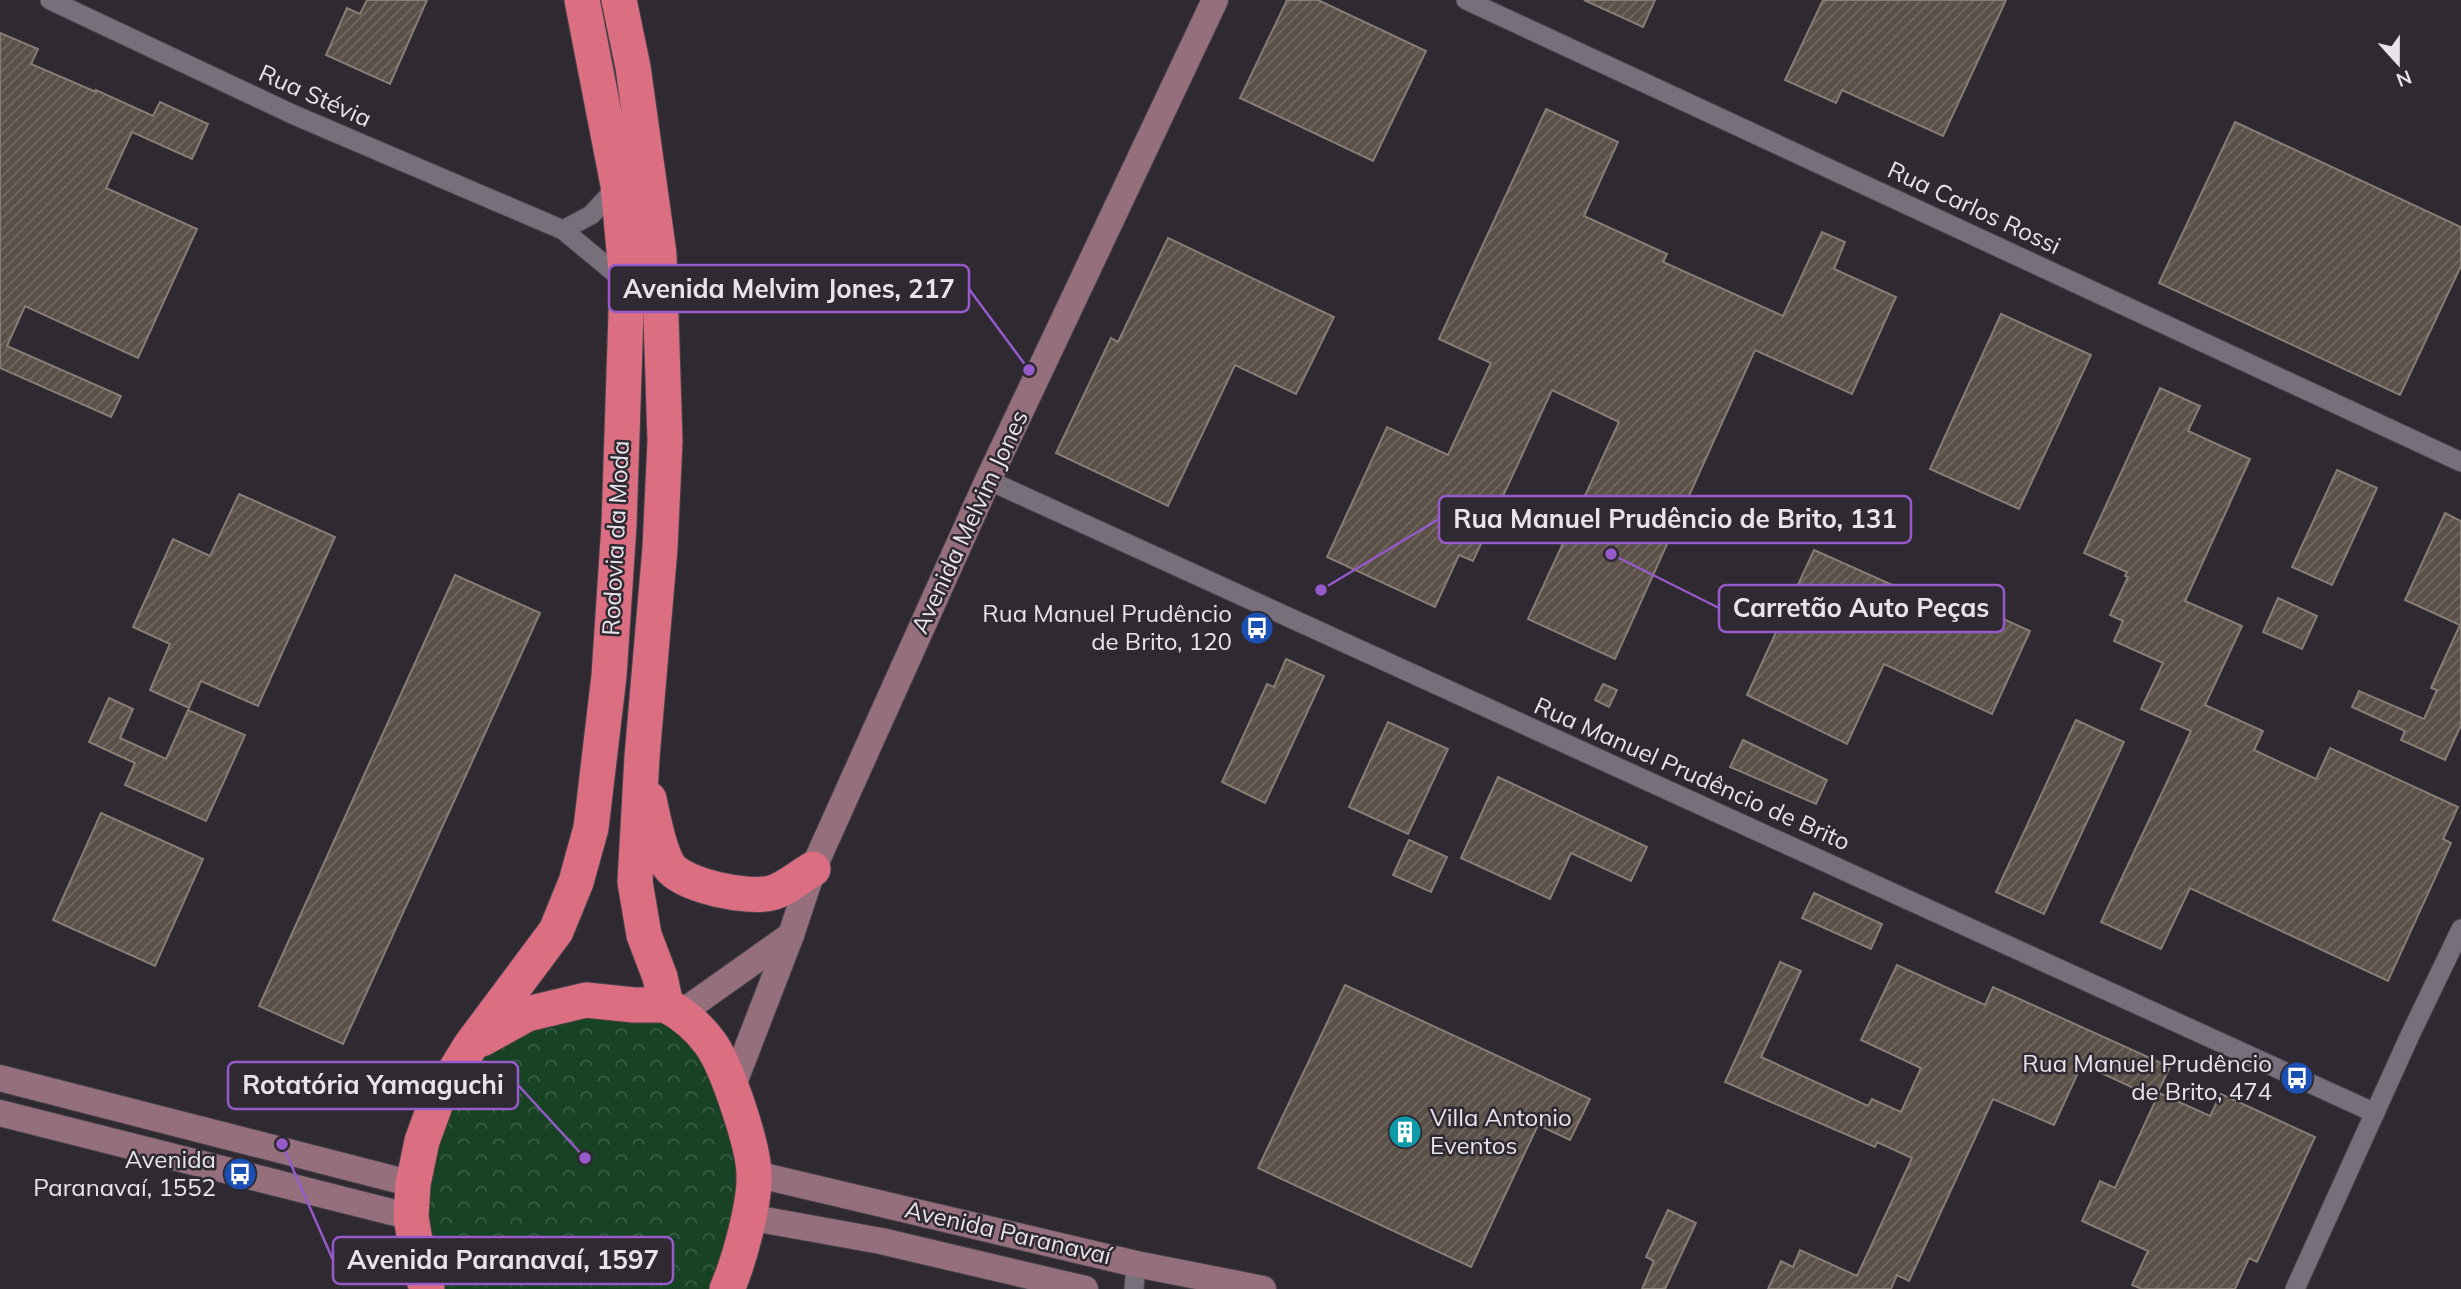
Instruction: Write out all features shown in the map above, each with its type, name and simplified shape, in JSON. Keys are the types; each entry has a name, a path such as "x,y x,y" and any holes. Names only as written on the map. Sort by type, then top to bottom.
{"highway":[{"name":"Rodovia da Moda","path":"412,1200 422,1141 437,1100 471,1045 556,931 576,881 591,828 609,676 619,525 626,283 618,185 582,0"},
{"name":"Rodovia da Moda","path":"620,0 646,150 660,267 665,441 660,548 642,757 635,882 644,934 674,1009"},
{"path":"642,757 654,826 670,868 702,887 739,894 771,893 813,869"},
{"path":"471,1045 527,1014 586,1000 674,1009 711,1044 732,1088 755,1174 736,1267 727,1289"},
{"path":"412,1200 419,1264 427,1289"}],"street":[{"name":"Rua Stévia","path":"50,0 292,114 563,230 626,283"},
{"name":"Avenida Melvim Jones","path":"732,1088 791,935 813,869 988,480 1216,0"},
{"name":"Rua Carlos Rossi","path":"1466,0 2461,461"},
{"path":"563,230 592,215 618,185"},
{"name":"Rua Manuel Prudêncio de Brito","path":"988,480 2375,1113"},
{"path":"2295,1289 2461,929"},
{"path":"674,1009 791,935"},
{"path":"0,1078 412,1200"},
{"path":"0,1113 412,1200"},
{"name":"Avenida Paranavaí","path":"755,1174 1135,1276 1262,1289"},
{"name":"Avenida Paranavaí","path":"748,1217 881,1241 1085,1289"}],"green space":[{"path":"667,1005 745,1129 727,1289 427,1289 419,1264 437,1100 527,1014"}],"building":[{"path":"367,0 427,0 390,84 326,55 347,8 360,14"},
{"path":"1287,0 1318,0 1426,51 1373,161 1240,98"},
{"path":"1584,0 1655,0 1643,27"},
{"path":"1823,0 2006,0 1943,136 1842,90 1836,103 1785,80"},
{"path":"0,33 38,49 31,64 153,116 160,102 208,124 192,159 132,132 106,188 197,229 138,358 25,306 7,346 121,396 111,417 0,368"},
{"path":"1546,109 1618,142 1584,216 1667,254 1663,262 1783,316 1822,232 1845,242 1834,269 1896,297 1852,394 1755,350 1615,659 1528,619 1619,422 1552,390 1473,561 1459,555 1435,607 1327,557 1387,427 1448,455 1491,363 1439,339"},
{"path":"2235,122 2461,227 2461,266 2400,395 2159,283"},
{"path":"1168,238 1334,317 1296,394 1235,365 1168,506 1056,453 1111,338 1118,342"},
{"path":"2001,314 2091,355 2019,509 1930,469"},
{"path":"2160,388 2200,406 2188,431 2250,459 2185,601 2242,626 2205,705 2263,731 2254,750 2316,779 2330,748 2458,807 2443,839 2451,843 2388,981 2190,888 2161,949 2101,922 2191,731 2141,709 2163,663 2114,641 2123,621 2110,615 2128,577 2125,576 2127,572 2084,553"},
{"path":"2337,470 2377,488 2332,585 2292,567"},
{"path":"239,494 335,537 258,706 201,681 189,708 150,690 170,644 133,627 173,539 210,556"},
{"path":"2445,513 2461,521 2461,725 2445,760 2401,740 2405,731 2352,707 2359,691 2424,719 2437,690 2431,688 2460,625 2405,600"},
{"path":"1814,550 1928,601 1935,588 2030,631 1992,714 1884,664 1847,744 1747,695"},
{"path":"455,575 540,613 343,1044 259,1006"},
{"path":"2278,598 2317,616 2302,649 2263,632"},
{"path":"1286,659 1324,676 1265,803 1222,782 1267,684 1274,687"},
{"path":"1603,684 1617,690 1609,707 1595,700"},
{"path":"109,698 133,709 120,738 166,759 188,710 245,735 206,821 125,785 135,763 89,742"},
{"path":"2076,720 2124,742 2044,914 1996,892"},
{"path":"1388,722 1448,749 1408,834 1349,807"},
{"path":"1743,740 1827,780 1816,804 1730,767"},
{"path":"1498,777 1647,847 1631,881 1571,853 1550,899 1461,858"},
{"path":"101,813 203,859 155,966 53,920"},
{"path":"1409,840 1447,857 1431,892 1393,875"},
{"path":"1814,893 1882,924 1871,949 1802,918"},
{"path":"1780,962 1801,971 1761,1057 1868,1106 1872,1099 1901,1112 1921,1068 1861,1040 1897,965 1985,1005 1993,987 2170,1067 2155,1098 2082,1064 2054,1125 1993,1099 1909,1281 1897,1275 1891,1289 1768,1289 1781,1261 1793,1267 1800,1250 1857,1276 1912,1158 1877,1142 1875,1147 1725,1082"},
{"name":"Villa Antonio Eventos","path":"1345,985 1590,1099 1570,1140 1538,1125 1471,1267 1258,1168"},
{"path":"2159,1093 2210,1116 2221,1094 2315,1137 2257,1262 2249,1258 2235,1289 2142,1289 2132,1285 2148,1251 2082,1221 2100,1181 2115,1188"},
{"path":"1668,1210 1696,1223 1665,1289 1642,1289 1654,1261 1646,1257"}],"place":[{"name":"Avenida Melvim Jones, 217","path":"1029,370"},
{"name":"Carretão Auto Peças","path":"1611,554"},
{"name":"Rua Manuel Prudêncio de Brito, 131","path":"1321,590"},
{"name":"Rua Manuel Prudêncio de Brito, 120","path":"1257,628"},
{"name":"Rua Manuel Prudêncio de Brito, 474","path":"2297,1078"},
{"name":"Villa Antonio Eventos","path":"1405,1132"},
{"name":"Avenida Paranavaí, 1597","path":"282,1144"},
{"name":"Rotatória Yamaguchi","path":"585,1158"},
{"name":"Avenida Paranavaí, 1552","path":"240,1174"}]}
